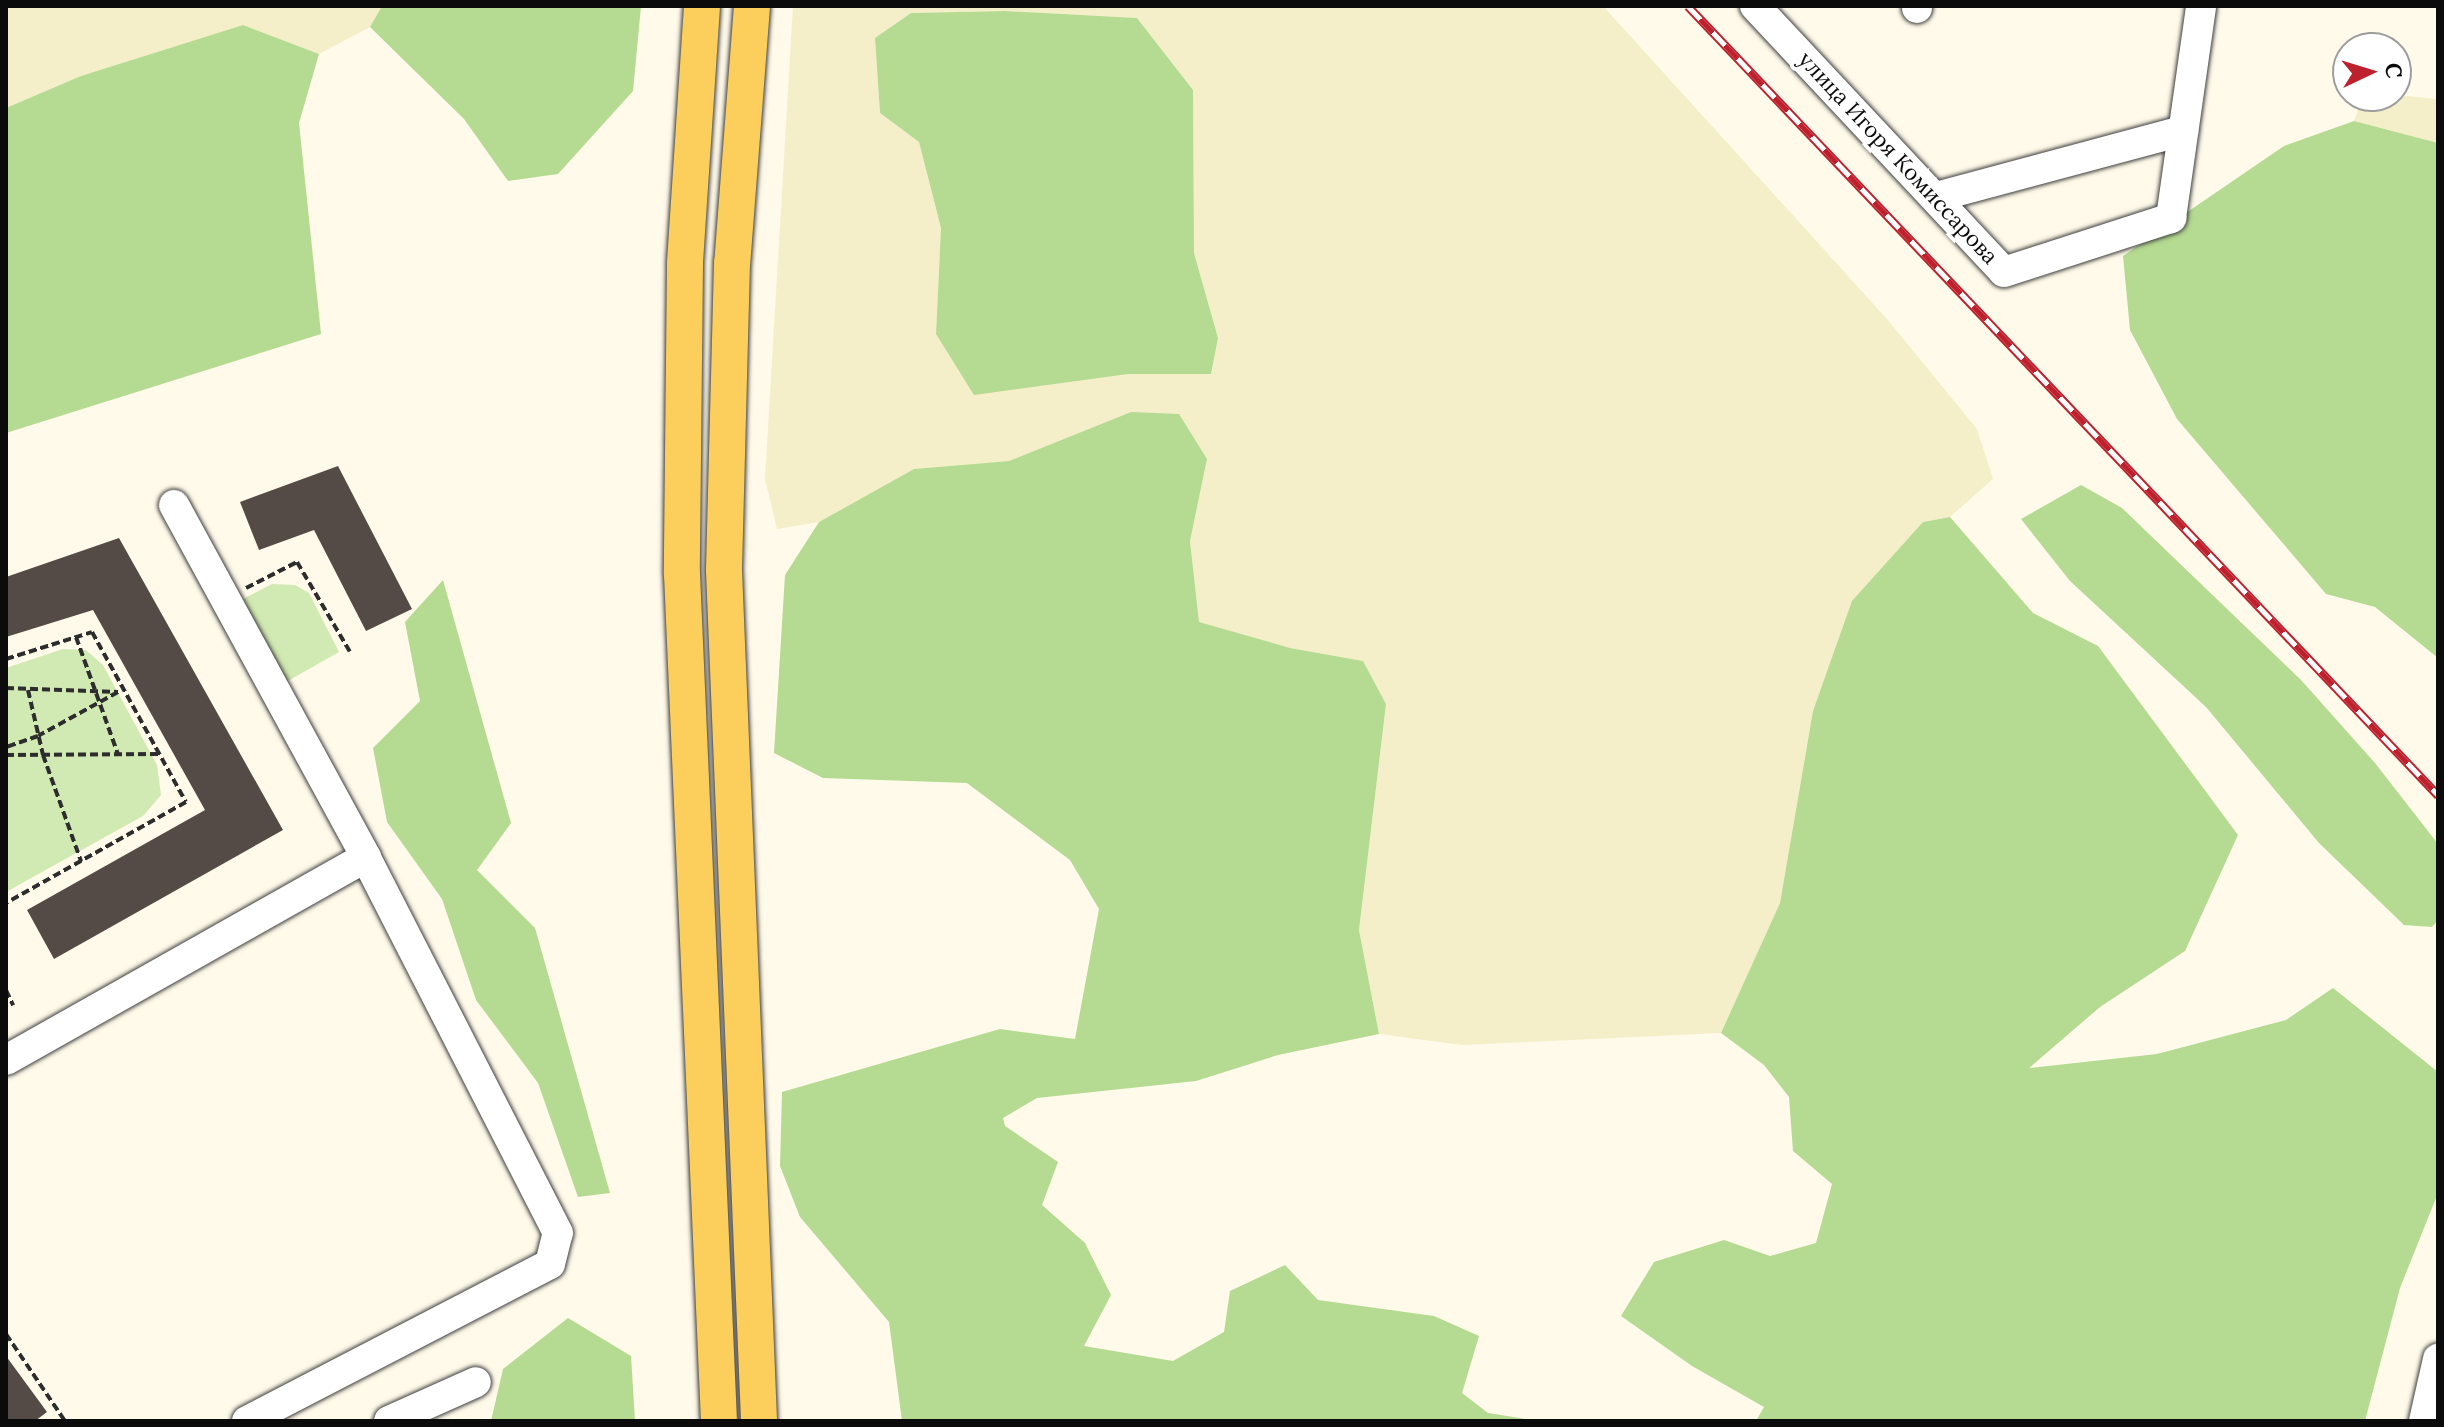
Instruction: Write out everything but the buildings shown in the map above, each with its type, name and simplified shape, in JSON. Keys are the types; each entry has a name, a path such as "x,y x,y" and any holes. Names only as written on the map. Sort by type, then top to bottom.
{"main road":[{"path":"702,6 685,264 682,574 719,1421"},
{"path":"752,6 732,263 724,571 759,1421"}],"street":[{"name":"улица Игоря Комиссарова","path":"1755,6 2004,272 2171,218 2201,6"},
{"path":"1936,197 2183,131"},
{"path":"174,505 366,857 558,1233 550,1264 247,1421"},
{"path":"6,1060 366,857"},
{"path":"2424,1421 2438,1359"},
{"path":"389,1421 476,1382"}],"path":[{"path":"225,599 297,562 350,652"},
{"path":"6,659 92,632 186,802 6,903"},
{"path":"76,637 118,754"},
{"path":"6,688 118,692 38,736 6,747"},
{"path":"28,690 43,755 81,861"},
{"path":"6,755 160,754"},
{"path":"6,990 13,1005"},
{"path":"6,1334 65,1421"}],"shaded area":[{"path":"6,6 382,6 370,27 319,54 243,25 81,76 6,108"},
{"path":"793,6 1603,6 1887,319 1977,429 1993,479 1950,517 1923,522 1813,711 1780,903 1721,1033 1462,1045 1379,1034 1359,930 1386,704 1363,661 1290,648 1199,623 1190,541 1207,459 1131,412 1009,461 914,469 819,522 777,529 765,479","holes":["1005,11 1137,18 1193,90 1194,253 1218,338 1211,374 1128,374 936,334 941,228 919,142 880,113 875,38 911,13"]},
{"path":"2412,97 2438,99 2438,143 2354,121 2357,112 2412,112"}],"green space":[{"path":"382,6 641,6 633,91 558,174 508,181 464,119 370,27"},
{"path":"1005,11 1137,18 1193,90 1194,253 1218,338 1211,374 1128,374 974,395 936,334 941,228 919,142 880,113 875,38 911,13"},
{"path":"243,25 319,54 299,123 321,334 6,433 6,108 81,76"},
{"path":"2354,121 2438,143 2438,658 2375,607 2326,594 2177,419 2130,330 2123,256 2284,146"},
{"path":"1131,412 1179,414 1207,459 1190,541 1199,622 1290,648 1363,661 1386,704 1359,930 1379,1034 1278,1055 1196,1081 1037,1098 1003,1118 1005,1126 1058,1162 1042,1205 1085,1243 1111,1295 1084,1346 1173,1361 1224,1332 1230,1291 1285,1265 1318,1300 1434,1316 1479,1336 1462,1393 1488,1413 1538,1421 902,1421 889,1322 800,1217 780,1166 782,1092 1000,1029 1075,1039 1099,909 1070,860 967,783 823,778 774,753 785,575 819,522 914,469 1009,461"},
{"path":"2081,485 2122,508 2301,680 2375,763 2438,844 2438,920 2432,927 2404,925 2319,843 2206,707 2070,581 2021,519"},
{"path":"1950,517 2033,613 2098,646 2238,835 2185,951 2100,1007 2029,1068 2157,1054 2286,1020 2333,988 2438,1072 2438,1193 2400,1288 2365,1421 1756,1421 1764,1407 1692,1366 1621,1316 1654,1262 1724,1240 1770,1256 1816,1243 1832,1184 1793,1151 1789,1097 1764,1065 1721,1033 1780,903 1813,711 1852,601 1923,522"},
{"path":"443,580 511,823 477,870 535,928 610,1193 578,1197 538,1083 476,1000 442,899 387,822 373,748 420,701 405,622"},
{"path":"272,584 295,585 309,593 339,652 286,682 241,600"},
{"path":"63,649 86,650 103,665 157,765 161,795 143,816 6,892 6,668"},
{"path":"568,1318 631,1356 635,1421 491,1421 503,1369"}],"railway":[{"path":"1688,6 2438,795"}]}
